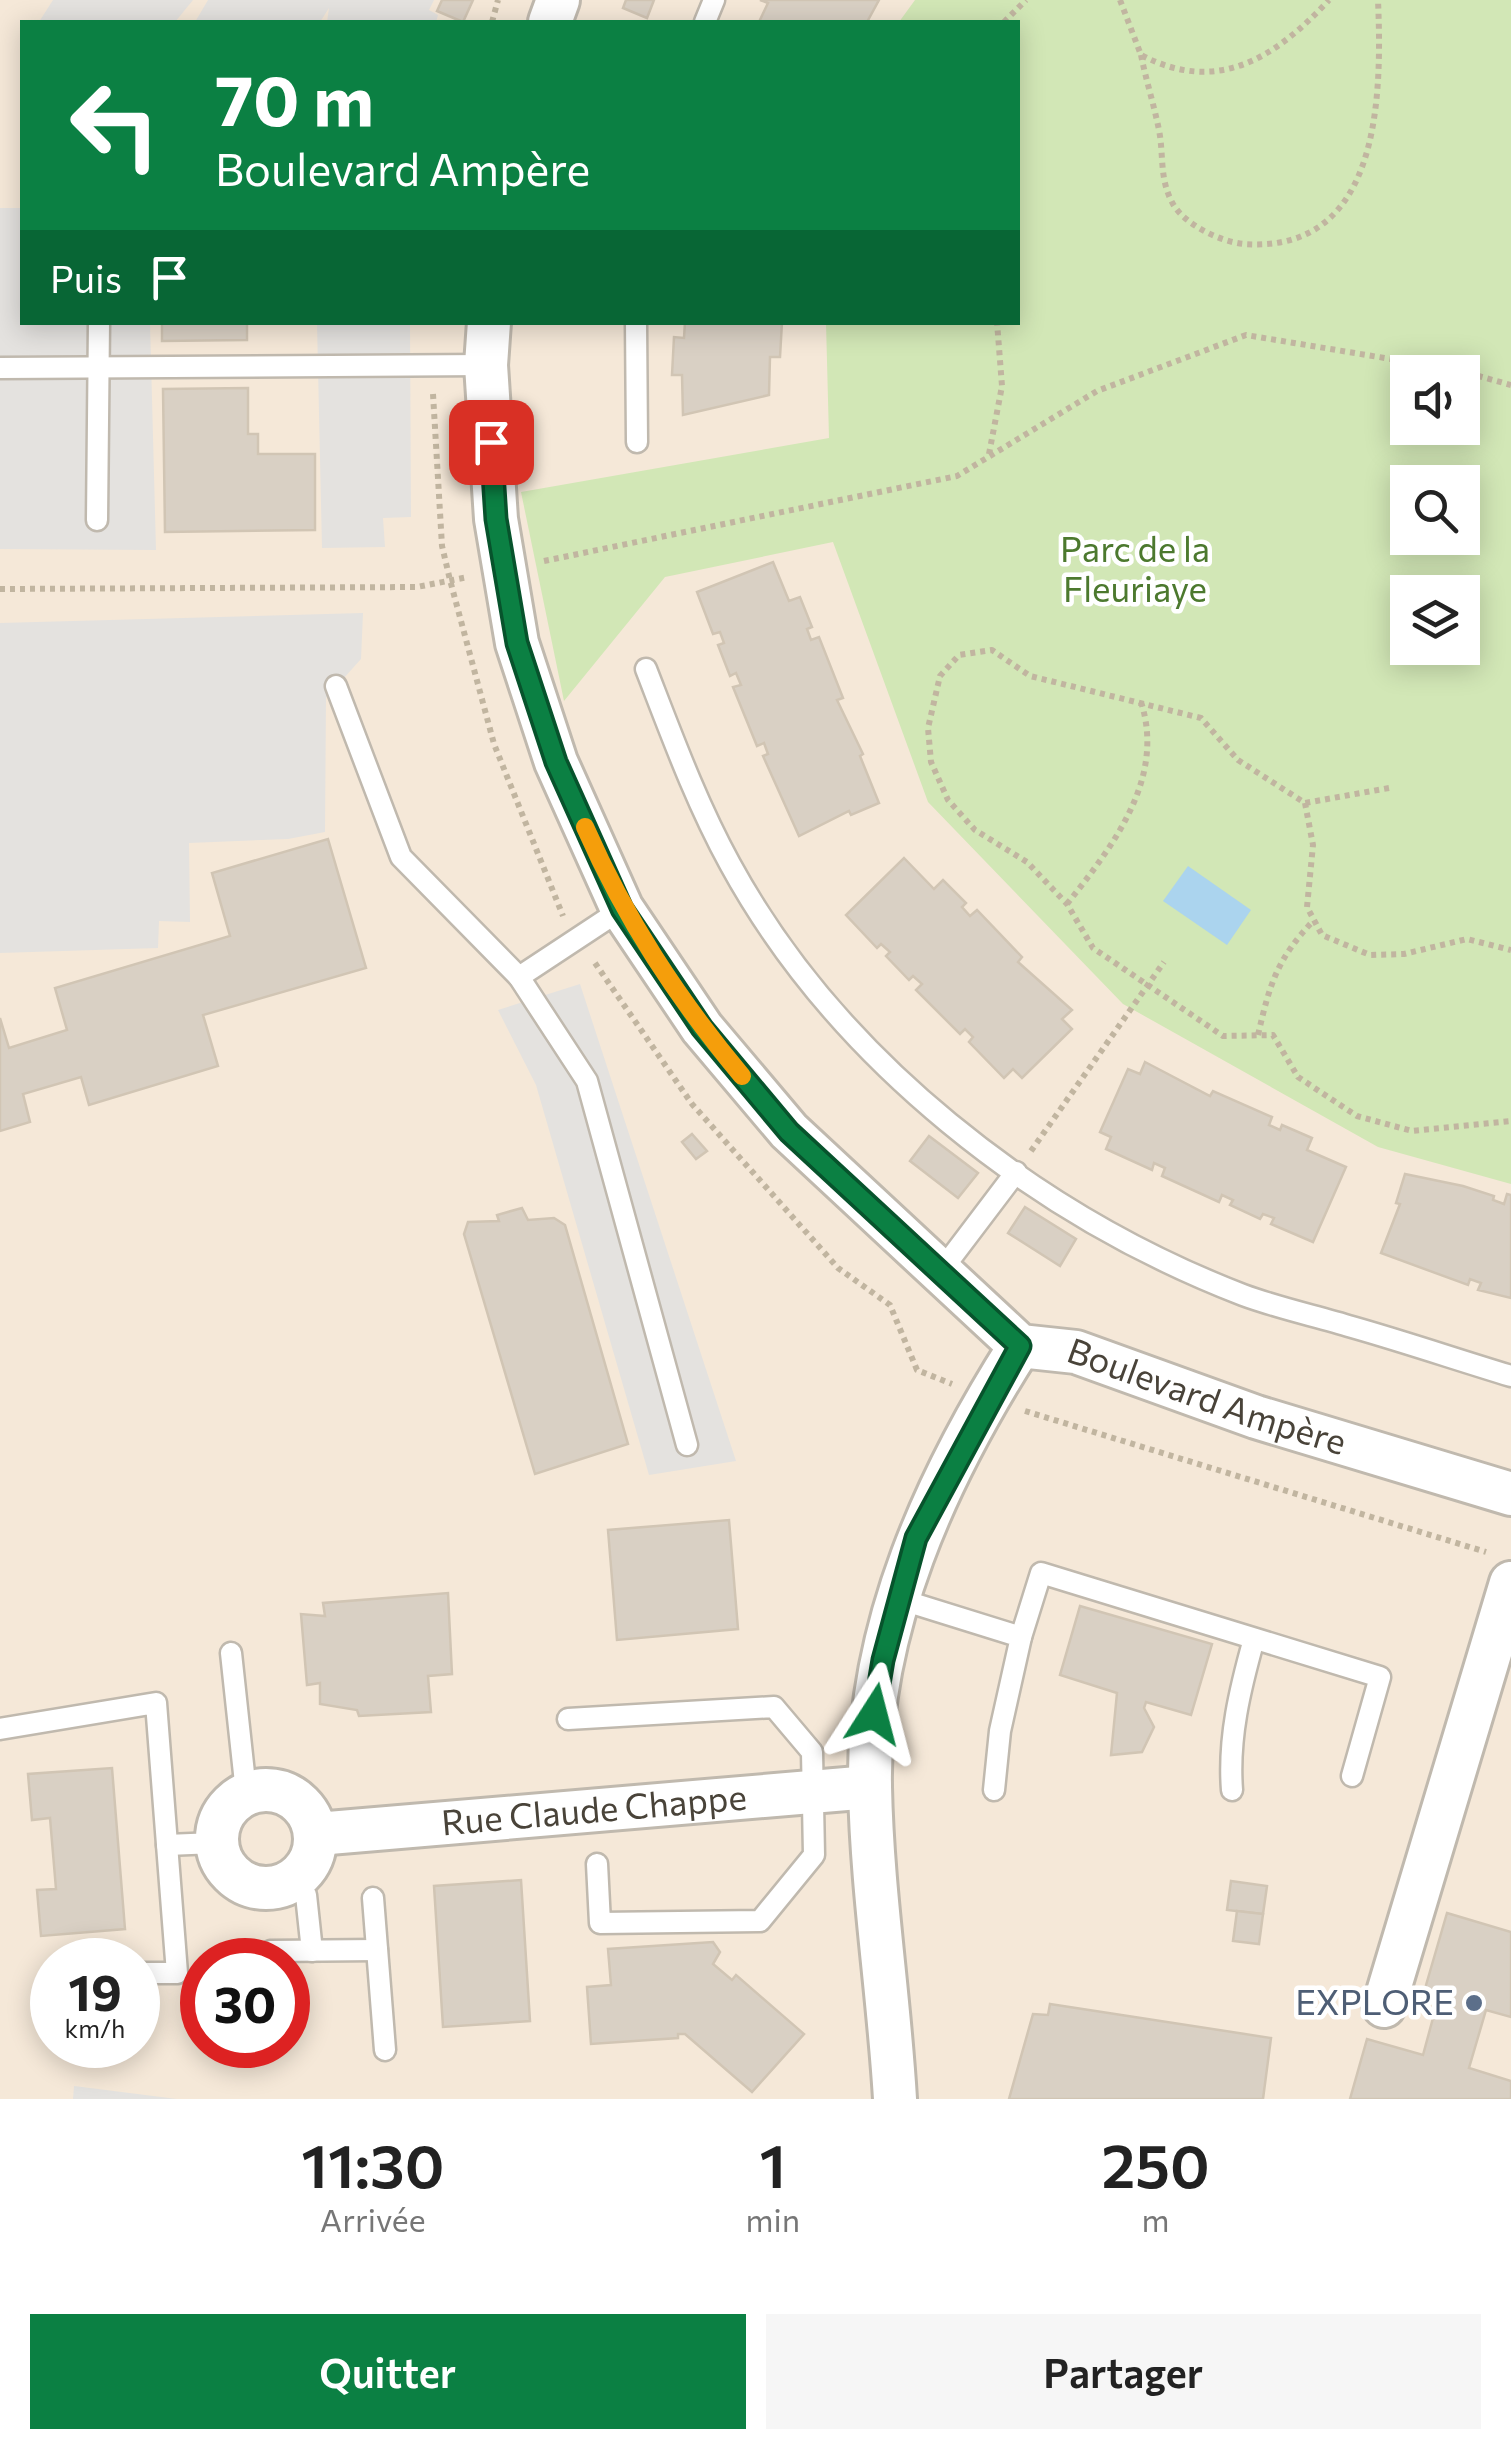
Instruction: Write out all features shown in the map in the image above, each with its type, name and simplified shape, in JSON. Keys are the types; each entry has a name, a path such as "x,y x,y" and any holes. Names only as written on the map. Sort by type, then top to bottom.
{"street":[{"name":"Boulevard Ampère","path":"489,325 486,365 496,519 517,643 556,762 622,909 702,1028 789,1132 1020,1346 1076,1352 1256,1417 1511,1494"},
{"path":"895,2099 870,1787 877,1696 916,1538 988,1398 1020,1346"},
{"path":"1384,2006 1502,1568"},
{"name":"Rue Claude Chappe","path":"317,1834 814,1795 870,1787"},
{"path":"278,1790 304,1805 317,1834 310,1866 294,1880 286,1886 254,1889 227,1872 215,1843 222,1812 246,1792 278,1790"}],"lane":[{"path":"97,520 99,325"},
{"path":"636,325 638,442"},
{"path":"0,368 486,365"},
{"path":"646,670 684,769 731,866 787,951 854,1032 936,1111 1016,1172 1152,1254 1244,1295 1511,1376"},
{"path":"336,686 401,857 519,977 587,1081 687,1446"},
{"path":"519,977 622,909"},
{"path":"942,1272 1016,1172"},
{"path":"994,1790 1000,1731 1021,1637 1041,1573 1380,1676 1352,1776"},
{"path":"898,1599 1021,1637"},
{"path":"1232,1790 1230,1757 1236,1712 1254,1638"},
{"path":"231,1653 246,1792"},
{"path":"0,1729 156,1703 177,1973 160,1972"},
{"path":"568,1719 774,1707 812,1752 814,1855 760,1921 600,1923 597,1864"},
{"path":"167,1845 215,1843"},
{"path":"294,1880 306,1894 312,1951 377,1950"},
{"path":"373,1898 385,2050"}],"path":[{"path":"1006,20 1026,0"},
{"path":"1120,0 1141,55 1159,131 1162,180 1175,208 1198,228 1241,244 1282,242 1330,220 1350,198 1378,110 1378,0"},
{"path":"1141,55 1174,72 1236,70 1294,38 1329,0"},
{"path":"989,456 1002,386 997,325"},
{"path":"0,589 417,586 504,570 957,476 1097,391 1246,335 1457,370 1511,385"},
{"path":"431,366 442,546 494,744 558,907 692,1104 838,1268 890,1305 916,1370 988,1398 1502,1568"},
{"path":"1388,788 1305,802 1238,760 1201,718 1030,676 992,650 959,655 940,676 928,728 932,762 948,800 975,830 1028,862 1067,904 1092,948 1223,1036 1272,1035 1298,1077 1357,1116 1412,1131 1511,1121"},
{"path":"1067,904 1128,820 1142,780 1149,725 1141,702"},
{"path":"1305,802 1313,845 1307,907 1322,936 1370,955 1404,954 1467,939 1511,950"},
{"path":"1258,1035 1270,980 1289,946 1314,920"},
{"path":"1016,1172 1164,962"}],"shaded area":[{"path":"0,0 1511,0 1511,2099 0,2099"},
{"path":"53,0 193,0 177,20 40,20"},
{"path":"208,0 434,0 429,10 438,15 437,20 327,20 329,8 321,20 196,20"},
{"path":"0,208 20,208 20,325 150,325 156,550 0,549"},
{"path":"317,325 410,325 411,517 383,518 385,547 322,548"},
{"path":"363,613 361,659 326,698 325,832 288,839 189,843 190,922 159,921 158,948 0,953 0,623"},
{"path":"580,984 736,1461 649,1475 536,1085 498,1010"},
{"path":"74,2086 177,2099 73,2099"}],"green space":[{"name":"Parc de la Fleuriaye","path":"915,0 1511,0 1511,1184 1378,1147 1123,1004 928,802 833,542 665,577 564,701 521,492 829,438 826,325 1020,325 1020,20 900,20"}],"water":[{"path":"1188,866 1251,910 1227,945 1163,901"}],"building":[{"path":"442,0 473,0 464,20 437,11"},
{"path":"626,0 654,0 647,18 623,8"},
{"path":"760,0 879,0 868,20 760,20 768,3"},
{"path":"162,325 247,325 247,340 162,341"},
{"path":"685,325 782,325 780,357 770,357 769,395 683,415 682,375 672,375 674,337 684,338"},
{"path":"248,388 248,434 258,434 258,454 315,454 315,530 165,532 163,389"},
{"path":"773,562 789,601 800,597 812,627 807,629 811,640 819,637 843,698 837,700 863,754 860,756 879,803 851,815 849,811 799,836 763,756 768,754 764,743 757,746 733,687 741,685 736,673 730,676 718,645 724,643 720,632 713,634 697,592"},
{"path":"328,839 366,968 203,1015 218,1066 89,1105 81,1077 23,1094 30,1122 0,1131 0,1018 9,1048 67,1030 55,988 230,936 212,873"},
{"path":"904,858 934,889 943,880 966,903 962,907 970,916 977,910 1022,957 1018,962 1072,1010 1062,1019 1072,1029 1022,1078 1013,1069 1004,1078 969,1042 973,1037 965,1029 960,1034 916,990 922,984 913,976 909,980 886,956 890,952 881,944 877,948 846,915"},
{"path":"1145,1062 1210,1096 1213,1091 1272,1117 1269,1125 1280,1130 1282,1125 1312,1138 1307,1150 1346,1167 1313,1242 1271,1224 1274,1218 1263,1214 1260,1219 1230,1205 1233,1200 1222,1195 1219,1202 1162,1176 1165,1168 1154,1163 1152,1170 1106,1149 1111,1137 1100,1132 1128,1069 1140,1074"},
{"path":"692,1134 707,1151 696,1159 682,1142"},
{"path":"929,1136 978,1173 958,1198 910,1161"},
{"path":"1405,1174 1463,1186 1494,1196 1493,1200 1504,1204 1507,1194 1511,1195 1511,1298 1478,1290 1481,1283 1470,1279 1468,1285 1381,1253 1400,1204 1396,1203"},
{"path":"1025,1207 1076,1239 1060,1266 1008,1233"},
{"path":"522,1208 528,1220 554,1218 565,1225 628,1444 535,1474 464,1234 468,1222 499,1221 497,1215"},
{"path":"729,1520 738,1629 617,1640 608,1530"},
{"path":"448,1593 452,1674 428,1676 431,1712 359,1716 357,1710 320,1704 320,1683 307,1685 301,1614 325,1616 323,1603"},
{"path":"1080,1606 1212,1644 1191,1715 1146,1702 1144,1708 1154,1727 1142,1752 1111,1755 1117,1693 1060,1675"},
{"path":"112,1768 125,1929 41,1936 37,1890 56,1889 50,1818 32,1820 28,1774"},
{"path":"521,1880 530,2021 443,2027 434,1886"},
{"path":"1231,1881 1267,1886 1263,1914 1227,1910"},
{"path":"1237,1911 1263,1914 1259,1944 1233,1941"},
{"name":"EXPLORE","path":"1447,1913 1511,1932 1511,2017 1486,2010 1469,2068 1511,2081 1511,2099 1350,2099 1367,2039 1423,2055 1439,1996 1424,1992"},
{"path":"713,1942 720,1952 713,1964 732,1980 736,1975 804,2034 752,2092 685,2034 678,2034 678,2038 591,2044 587,1987 611,1985 608,1949"},
{"path":"1050,2004 1271,2038 1263,2099 1009,2099 1033,2014 1048,2015"}],"slow traffic":[{"path":"585,827 622,909 702,1028 742,1076"}],"place":[{"name":"EXPLORE","path":"1474,2003"}],"route":[{"path":"491,442 496,519 517,643 556,762 622,909 702,1028 789,1132 1020,1346 988,1398 916,1538 883,1660 874,1714"}]}
